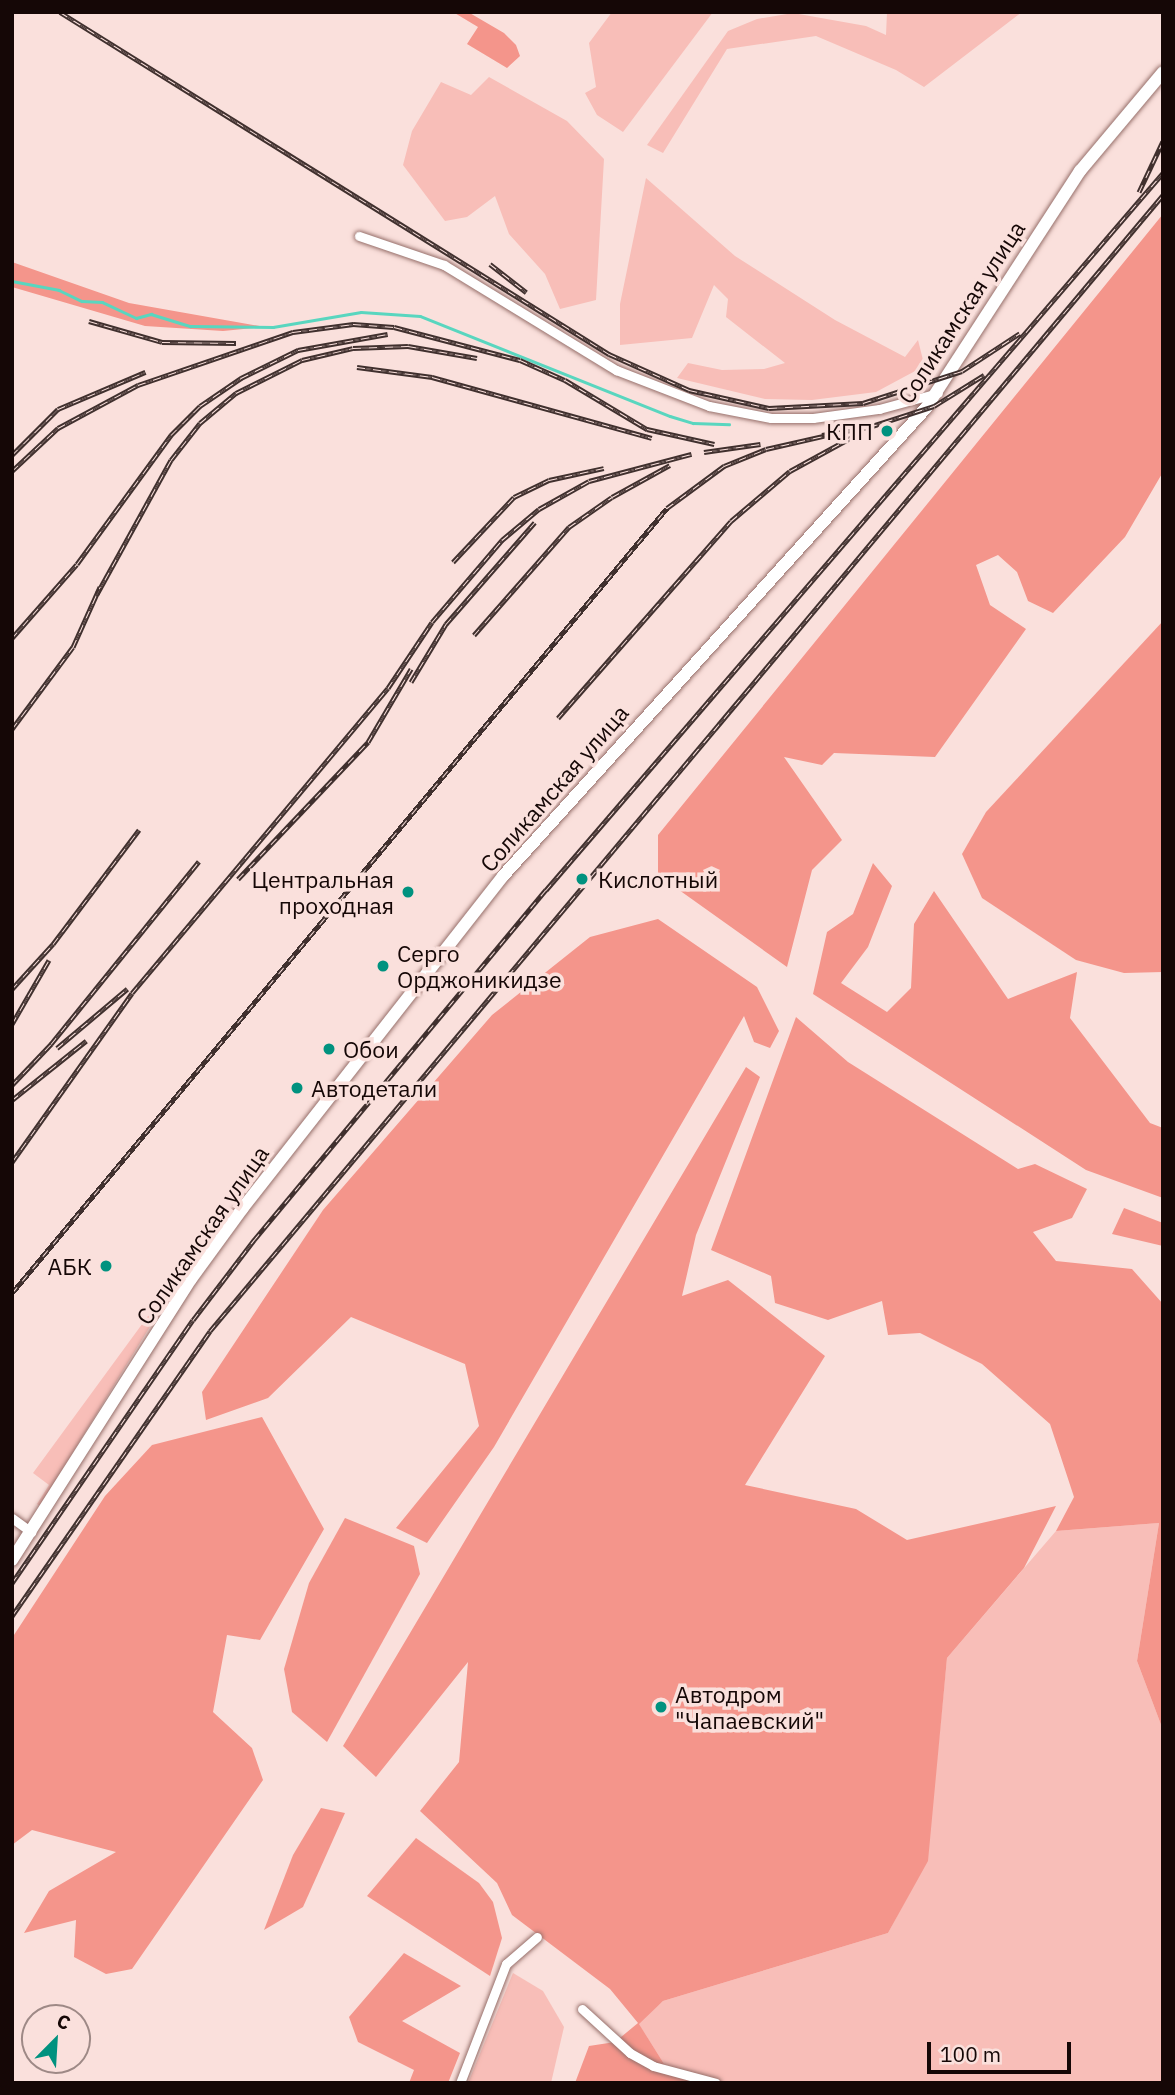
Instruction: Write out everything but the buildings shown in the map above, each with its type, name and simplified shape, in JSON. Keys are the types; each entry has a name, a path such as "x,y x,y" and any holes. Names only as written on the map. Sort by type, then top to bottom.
{"main road":[{"name":"Соликамская улица","path":"12,1560 199,1269 442,951 640,721 938,393 1080,172 1163,72"}],"street":[{"path":"359,236 444,265 616,370 709,406 771,418 813,418 879,409 938,393"},
{"path":"12,1518 31,1532"},
{"path":"460,2083 506,1964 537,1937"},
{"path":"582,2008 630,2053 653,2066 716,2083"}],"shaded area":[{"path":"453,12 468,12 504,33 516,45 520,56 507,68 467,44 478,27"},
{"path":"612,12 713,12 623,132 597,115 585,93 596,87 589,43"},
{"path":"887,12 1022,12 924,87 896,70 816,36 727,49 663,153 647,145 728,31 757,19 793,13 866,26 886,35"},
{"path":"489,77 567,121 604,159 596,300 560,309 545,274 509,234 495,196 467,217 445,221 403,165 412,131 441,82 471,95"},
{"path":"646,178 735,256 835,320 905,357 918,340 923,360 917,370 876,392 812,400 765,399 677,378 688,363 722,370 764,369 785,363 726,317 728,299 714,285 692,338 620,345 620,304"},
{"path":"1163,214 1163,472 1125,537 1053,613 1028,601 1017,572 998,555 976,565 990,605 1026,629 935,757 834,753 822,765 784,757 842,840 812,870 787,967 658,875 658,835"},
{"path":"12,262 129,303 265,327 223,331 145,326 12,287"},
{"path":"1163,621 1163,972 1124,973 1076,960 982,898 962,854 986,812"},
{"path":"873,863 892,886 868,947 841,983 887,1012 911,988 914,924 934,891 1008,999 1077,972 1070,1018 1150,1123 1163,1128 1163,1198 1086,1170 813,994 827,932 853,914"},
{"path":"658,919 757,987 779,1031 770,1048 754,1042 744,1016 494,1447 427,1543 396,1528 479,1426 465,1364 351,1317 268,1398 206,1420 202,1392 323,1210 492,1015 590,937"},
{"path":"796,1017 848,1062 1018,1169 1035,1164 1087,1189 1072,1218 1033,1232 1056,1261 1132,1269 1163,1304 1163,1730 1137,1661 1159,1523 1056,1531 1074,1497 1050,1424 982,1364 920,1333 888,1335 882,1301 828,1320 775,1303 771,1276 711,1250"},
{"path":"746,1067 760,1077 696,1235 682,1296 728,1280 825,1356 745,1485 856,1509 907,1540 1056,1506 1024,1568 947,1658 928,1861 888,1933 663,2001 639,2024 666,2067 707,2083 575,2083 589,2046 615,2042 638,2023 610,1989 512,1915 497,1883 420,1811 459,1762 468,1662 376,1777 343,1746"},
{"path":"1124,1208 1163,1223 1163,1246 1112,1234"},
{"path":"200,1245 40,1506 37,1504 49,1485 33,1473"},
{"path":"262,1417 324,1529 260,1640 227,1635 213,1712 252,1748 263,1780 132,1969 106,1974 74,1957 76,1920 24,1933 49,1891 116,1852 32,1830 12,1845 12,1638 105,1496 152,1445"},
{"path":"345,1518 414,1546 420,1574 327,1742 292,1712 284,1669 309,1583"},
{"path":"1159,1523 1137,1661 1163,1730 1163,2083 707,2083 666,2067 638,2023 663,2001 888,1933 921,1872 929,1838 947,1658 1056,1531"},
{"path":"321,1808 345,1813 303,1907 264,1930 293,1855"},
{"path":"416,1838 479,1883 493,1902 502,1938 490,1976 367,1896"},
{"path":"404,1953 461,1986 402,2021 460,2053 448,2083 409,2083 414,2070 358,2042 349,2017"},
{"path":"513,1973 543,1991 564,2027 551,2083 468,2083"}],"waterway":[{"path":"12,281 59,290 82,301 102,302 136,318 151,314 190,326 273,327 361,312 420,316 670,416 693,423 729,424"}],"railway":[{"path":"60,12 609,354 689,390 769,408 863,403 962,371 1020,333"},
{"path":"1139,192 1163,141"},
{"path":"12,1583 193,1320 254,1240 546,890 1163,173"},
{"path":"12,1616 210,1331 1163,195"},
{"path":"490,264 526,292"},
{"path":"89,321 162,342 236,343"},
{"path":"12,471 58,428 138,385 293,332 353,324 394,327 520,360 565,380 647,429 714,444"},
{"path":"12,638 77,564 171,435 200,406 241,378 298,350 388,334"},
{"path":"97,594 171,460 200,423 236,393 302,360 353,348 408,346 477,358"},
{"path":"357,367 432,377 652,438"},
{"path":"12,455 58,409 145,372"},
{"path":"822,435 869,427 934,406 984,375"},
{"path":"12,1293 667,508 724,466 766,449 832,434"},
{"path":"558,718 731,521 790,471 854,436"},
{"path":"704,452 760,444"},
{"path":"12,1162 132,993 388,688 432,622 502,540 539,509 589,481 691,454"},
{"path":"474,635 569,527 612,497 670,465"},
{"path":"453,562 514,497 549,480 604,468"},
{"path":"411,682 446,624 535,522"},
{"path":"12,729 73,647 100,587"},
{"path":"238,879 368,742 411,669"},
{"path":"12,989 53,944 139,830"},
{"path":"12,1085 51,1044 199,861"},
{"path":"12,1024 49,960"},
{"path":"57,1048 127,989"},
{"path":"12,1100 86,1041"}],"place":[{"name":"КПП","path":"887,431"},
{"name":"Кислотный","path":"582,879"},
{"name":"Центральная проходная","path":"408,892"},
{"name":"Серго Орджоникидзе","path":"383,966"},
{"name":"Обои","path":"329,1049"},
{"name":"Автодетали","path":"297,1088"},
{"name":"АБК","path":"106,1266"},
{"name":"Автодром \"Чапаевский\"","path":"661,1707"}]}
